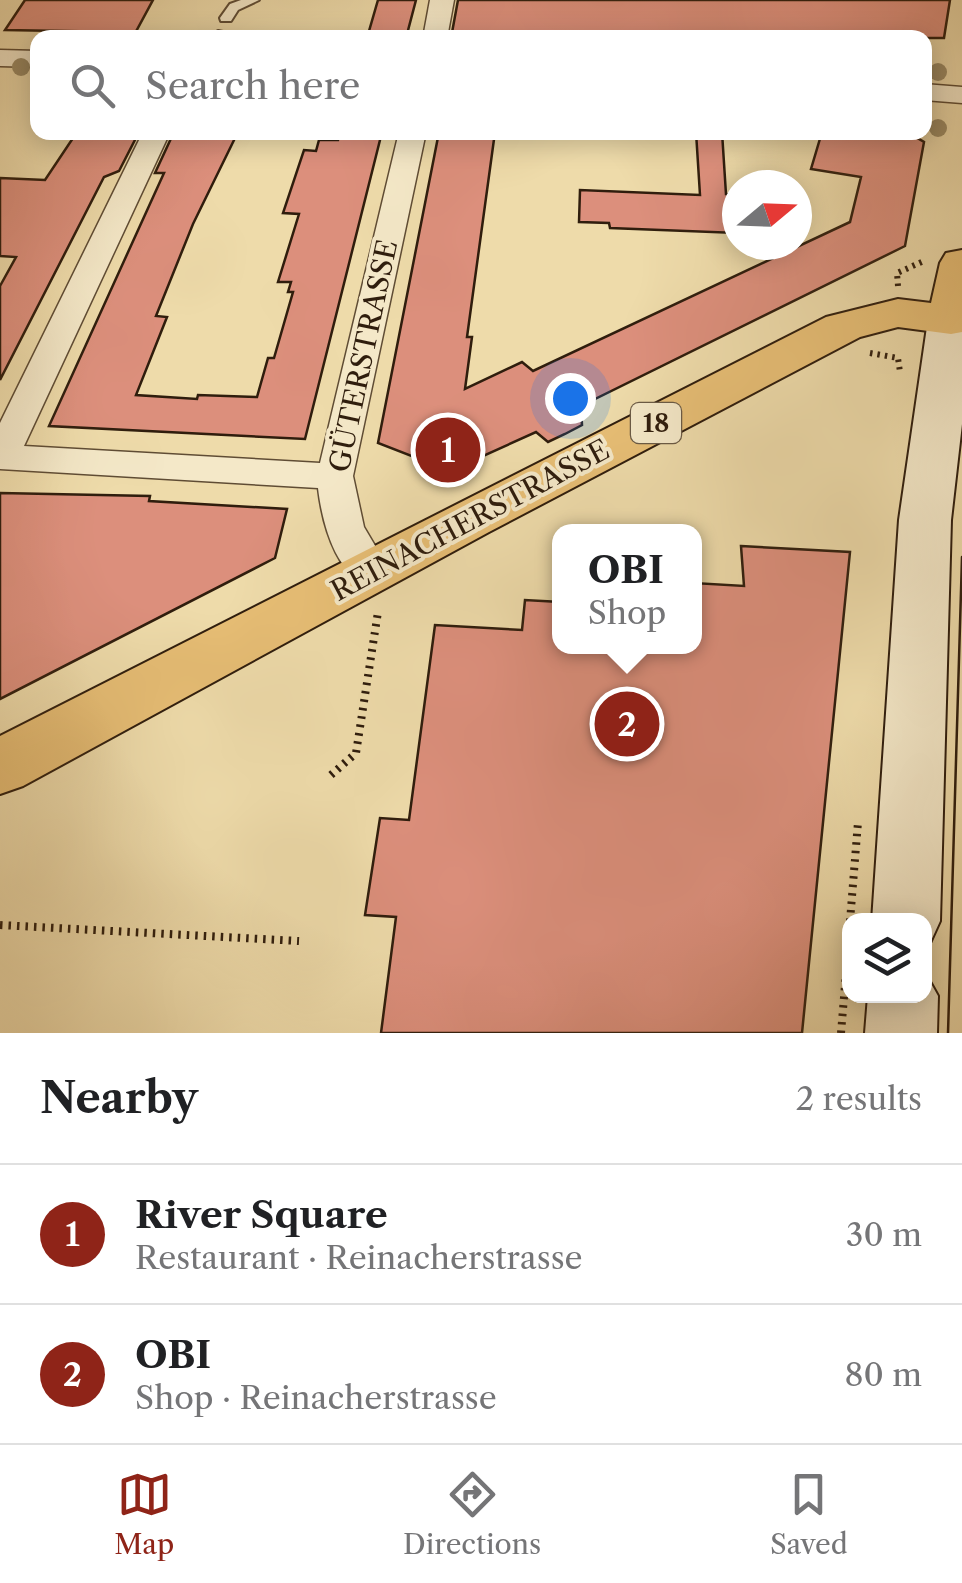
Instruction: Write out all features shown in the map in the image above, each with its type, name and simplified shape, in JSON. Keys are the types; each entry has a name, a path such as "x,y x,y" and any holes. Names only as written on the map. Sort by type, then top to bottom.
{"main road":[{"path":"906,913 925,520 962,263"},
{"name":"REINACHERSTRASSE","path":"0,767 844,327 883,315 925,314 951,320"},
{"path":"901,1033 903,1003"}],"street":[{"path":"436,30 442,0"},
{"path":"0,58 30,59"},
{"path":"932,93 962,95"},
{"path":"153,140 1,457 334,476"},
{"name":"GÜTERSTRASSE","path":"371,571 354,552 342,527 334,476 411,140"}],"lane":[{"path":"226,18 230,10 253,0"}],"path":[{"path":"812,343 898,358 899,382"},
{"path":"330,775 356,753 379,607 371,571"},
{"path":"851,913 858,816"},
{"path":"0,926 299,941"},
{"path":"841,1033 843,1003"}],"building":[{"path":"25,0 153,0 137,30 5,30"},
{"path":"378,0 416,0 408,30 369,30"},
{"path":"458,0 950,0 944,38 932,38 932,30 452,30"},
{"path":"72,140 135,140 119,171 104,177 0,380 0,286 16,257 0,256 0,178 45,180"},
{"path":"170,140 234,140 193,224 156,316 167,317 136,395 257,397 268,358 274,358 293,292 288,292 291,282 278,282 299,214 283,213 304,150 316,151 319,140 380,140 305,439 49,426 164,173 155,173"},
{"path":"437,140 494,140 467,337 472,337 465,389 522,362 533,371 769,260 812,260 812,240 850,222 861,177 811,169 820,140 924,142 905,246 581,406 582,425 565,434 548,442 536,432 450,471 378,443"},
{"path":"697,140 723,140 722,232 610,228 609,223 579,222 580,190 700,195"},
{"path":"0,493 150,496 149,501 287,509 275,558 0,699"},
{"path":"741,546 850,552 802,1033 381,1033 396,917 365,915 380,818 409,820 435,625 522,630 525,600 552,602 552,654 702,654 702,583 744,586"}],"tram line":[{"path":"948,1033 962,557"}],"place":[{"name":"River Square","path":"448,450"},
{"name":"OBI","path":"627,724"}]}
